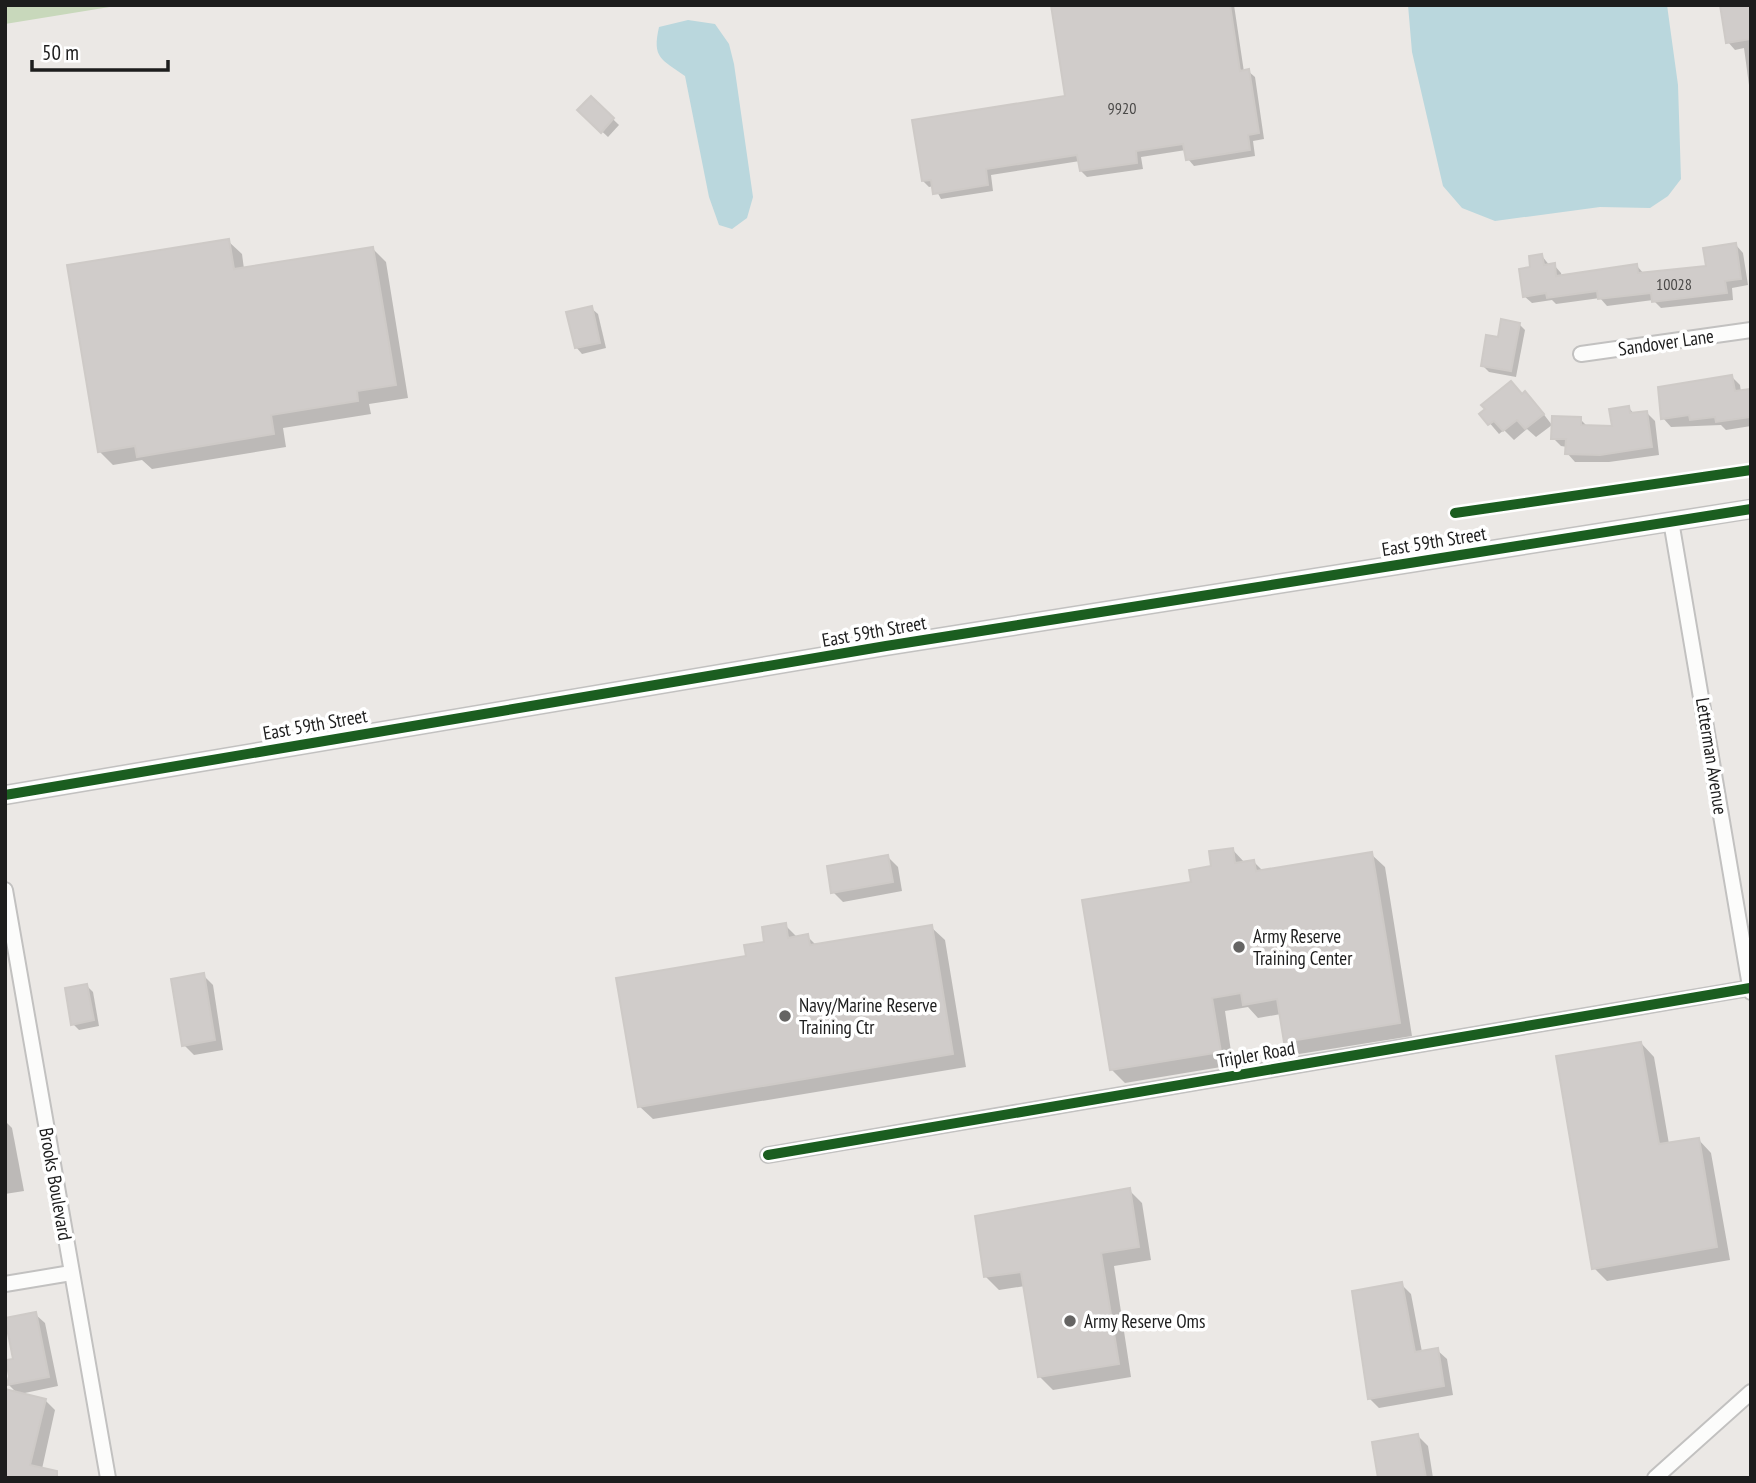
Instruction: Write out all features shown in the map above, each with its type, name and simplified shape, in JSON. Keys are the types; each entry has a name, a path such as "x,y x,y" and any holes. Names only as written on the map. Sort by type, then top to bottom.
{"street":[{"name":"Sandover Lane","path":"1581,354 1751,330"},
{"name":"East 59th Street","path":"5,795 886,646 1751,509"},
{"name":"Letterman Avenue","path":"1671,521 1750,990"},
{"name":"Brooks Boulevard","path":"5,890 108,1478"},
{"name":"Tripler Road","path":"768,1155 1750,990"},
{"path":"5,1284 71,1273"},
{"path":"1655,1478 1751,1392"}],"green space":[{"path":"5,5 122,5 5,24"}],"water":[{"path":"1408,5 1667,5 1678,85 1681,179 1668,196 1650,208 1600,207 1495,221 1462,208 1443,186 1412,52"},
{"path":"688,20 715,24 729,44 734,64 753,197 747,218 732,229 719,225 709,197 685,76 664,61 658,52 659,27"}],"building":[{"path":"1051,5 1230,5 1240,71 1249,69 1259,133 1248,135 1250,150 1186,160 1183,144 1136,151 1137,163 1080,171 1077,155 986,169 988,185 933,194 931,180 922,181 912,120 1065,96"},
{"path":"1720,5 1751,5 1751,39 1726,43"},
{"path":"591,96 614,118 601,133 577,110"},
{"path":"229,239 234,269 373,247 396,385 357,391 358,401 271,415 274,434 137,457 135,446 98,452 67,265"},
{"path":"1736,243 1741,279 1725,281 1727,293 1652,302 1651,293 1598,299 1597,291 1547,298 1546,293 1523,297 1519,269 1530,267 1529,256 1542,254 1544,265 1555,263 1556,276 1637,264 1638,273 1706,266 1703,248"},
{"path":"592,306 600,343 575,348 566,312"},
{"path":"1501,319 1520,323 1511,371 1481,366 1486,335 1498,337"},
{"path":"1732,375 1735,391 1751,389 1751,417 1716,422 1715,417 1690,420 1689,415 1661,419 1658,387"},
{"path":"1511,381 1522,394 1525,391 1544,414 1525,429 1517,420 1503,431 1494,421 1488,425 1479,414 1485,409 1481,405"},
{"path":"1629,406 1630,413 1647,411 1652,447 1600,455 1565,454 1566,439 1551,439 1552,416 1581,417 1581,425 1612,426 1609,409"},
{"name":"Army Reserve Training Center","path":"1233,848 1235,863 1254,860 1256,871 1372,852 1400,1023 1284,1042 1277,999 1243,1005 1241,993 1212,998 1221,1052 1110,1070 1082,900 1191,882 1189,870 1211,866 1209,851"},
{"path":"888,855 893,882 831,893 827,866"},
{"name":"Navy/Marine Reserve Training Ctr","path":"786,923 788,938 808,934 810,945 932,925 953,1054 638,1107 616,978 746,956 744,945 764,942 762,927"},
{"path":"204,973 215,1040 182,1046 171,979"},
{"path":"87,984 94,1020 71,1025 65,988"},
{"path":"1641,1042 1659,1144 1699,1138 1717,1247 1592,1269 1556,1056"},
{"name":"Army Reserve Oms","path":"1130,1188 1139,1247 1101,1253 1119,1364 1038,1377 1021,1272 984,1277 975,1216"},
{"path":"1402,1282 1415,1352 1438,1348 1444,1386 1368,1399 1352,1291"},
{"path":"36,1312 49,1377 7,1385 9,1376 6,1360 13,1359 5,1318"},
{"path":"5,1389 46,1399 30,1465 57,1471 57,1478 5,1478"},
{"path":"1418,1434 1426,1478 1378,1478 1372,1442"}],"cycle path":[{"path":"1455,513 1751,470"},
{"path":"5,795 886,646 1751,509"},
{"path":"768,1155 1750,988"}],"place":[{"name":"Army Reserve Training Center","path":"1239,947"},
{"name":"Navy/Marine Reserve Training Ctr","path":"785,1016"},
{"name":"Army Reserve Oms","path":"1070,1321"}]}
